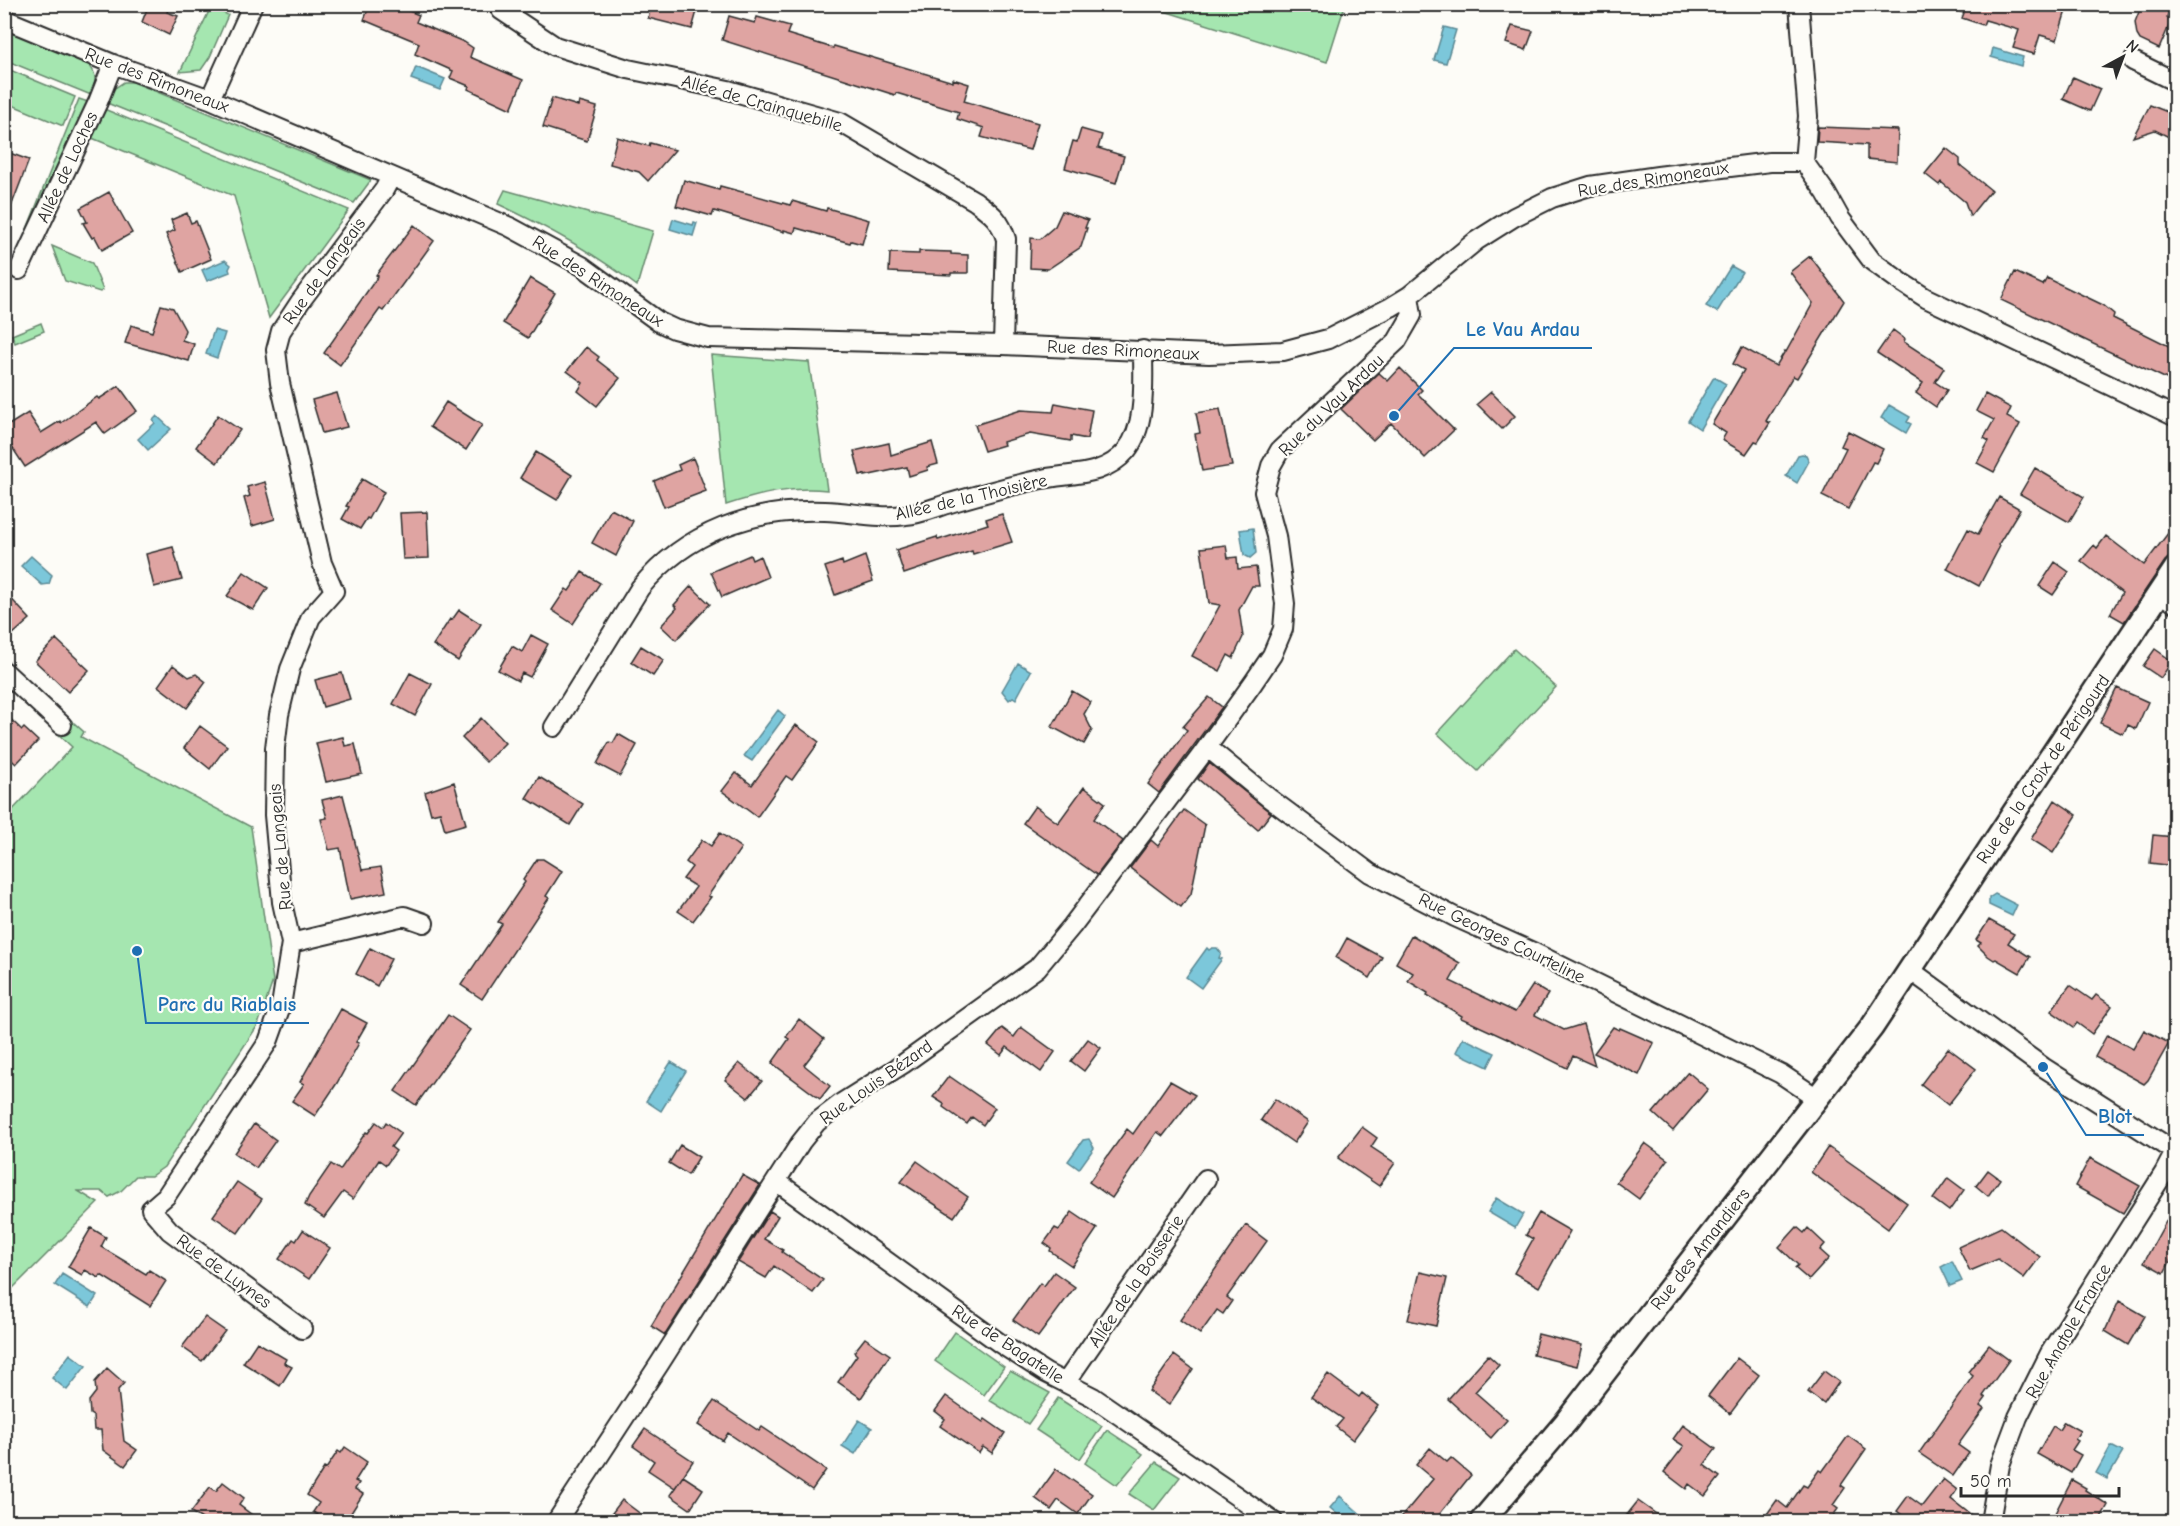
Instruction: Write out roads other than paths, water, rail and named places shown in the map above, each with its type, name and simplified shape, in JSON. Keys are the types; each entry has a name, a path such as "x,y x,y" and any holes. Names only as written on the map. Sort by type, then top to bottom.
{"street":[{"path":"210,99 253,4"},
{"name":"Allée de Crainquebille","path":"498,4 501,10 555,46 628,69 728,90 840,122 975,201 993,214 1002,226 1006,239 1003,345"},
{"path":"1799,4 1808,116 1804,162 1872,261 1926,298 2175,417"},
{"name":"Rue des Rimoneaux","path":"4,19 113,64 210,99 487,216 544,244 605,281 659,322 682,332 708,338 1003,345 1209,354 1283,351 1328,339 1370,319 1409,296 1476,241 1514,217 1552,198 1590,186 1658,176 1770,162 1804,162"},
{"path":"2133,61 2175,82"},
{"name":"Allée de Loches","path":"19,270 98,102 113,64"},
{"name":"Rue de Langeais","path":"151,1209 166,1196 268,1042 281,1006 291,943 282,902 274,815 275,748 279,715 290,669 311,618 334,591 322,563 280,382 276,350 281,331 300,302 384,190 391,177"},
{"name":"Rue du Vau Ardau","path":"1207,747 1272,655 1283,629 1285,604 1276,536 1264,492 1271,466 1280,450 1397,341 1412,315 1409,296"},
{"name":"Allée de la Thoisière","path":"554,727 640,588 651,574 692,542 712,530 736,521 800,510 888,517 909,515 1006,486 1047,478 1086,474 1112,464 1133,442 1138,429 1143,350"},
{"name":"Rue de la Croix de Périgourd","path":"1910,970 2168,598 2175,568"},
{"path":"4,671 62,725"},
{"name":"Rue Georges Courteline","path":"1207,747 1269,798 1370,873 1455,917 1535,953 1781,1074 1817,1098"},
{"name":"Rue Louis Bézard","path":"556,1521 776,1181 817,1122 847,1099 903,1064 1036,968 1072,926 1207,747"},
{"path":"291,943 404,916 424,923"},
{"path":"1910,970 2043,1067 2175,1152"},
{"name":"Rue des Amandiers","path":"1481,1521 1573,1412 1872,1027 1910,970"},
{"name":"Rue Anatole France","path":"1990,1521 2000,1465 2018,1417 2050,1353 2175,1152"},
{"name":"Allée de la Boisserie","path":"1066,1382 1206,1179"},
{"name":"Rue de Bagatelle","path":"776,1181 1001,1344 1046,1373 1093,1397 1274,1521"},
{"name":"Rue de Luynes","path":"151,1209 170,1231 302,1329"}],"water":[{"path":"1444,27 1456,30 1446,63 1434,60"},
{"path":"1993,48 2023,57 2021,66 1991,57"},
{"path":"416,67 445,79 440,90 411,79"},
{"path":"673,219 693,225 694,222 697,223 693,236 670,229"},
{"path":"225,260 231,265 230,272 207,281 202,270"},
{"path":"1731,266 1742,272 1717,312 1706,306"},
{"path":"214,330 225,333 217,358 206,354"},
{"path":"1714,377 1726,384 1700,429 1688,421"},
{"path":"1889,405 1910,417 1907,422 1911,424 1906,433 1881,418"},
{"path":"157,416 171,429 148,450 138,439 155,423 153,420"},
{"path":"1798,455 1806,455 1809,461 1797,483 1786,476"},
{"path":"1253,528 1256,553 1250,558 1244,555 1240,530"},
{"path":"31,556 52,575 49,584 42,585 21,566"},
{"path":"1018,663 1031,671 1016,699 1013,697 1009,700 1002,691"},
{"path":"778,710 785,716 752,761 744,756"},
{"path":"1995,894 2017,905 2012,916 1989,905 1989,898"},
{"path":"1207,948 1209,950 1217,948 1221,953 1219,958 1222,959 1201,988 1186,977"},
{"path":"1463,1038 1495,1053 1488,1067 1456,1052"},
{"path":"671,1062 686,1071 661,1111 646,1101"},
{"path":"1089,1139 1094,1148 1079,1169 1068,1161 1083,1140"},
{"path":"1496,1198 1523,1214 1515,1228 1488,1212"},
{"path":"1952,1261 1962,1281 1950,1286 1941,1267"},
{"path":"62,1274 97,1296 90,1307 55,1285"},
{"path":"70,1354 86,1366 67,1390 52,1378"},
{"path":"859,1420 872,1428 855,1454 842,1446"},
{"path":"2111,1446 2123,1452 2107,1479 2096,1473"},
{"path":"1340,1496 1364,1517 1359,1521 1345,1521 1330,1508"}],"place":[{"name":"Le Vau Ardau","path":"1394,416"},
{"name":"Parc du Riablais","path":"137,951"},
{"name":"Blot","path":"2043,1067"}]}
